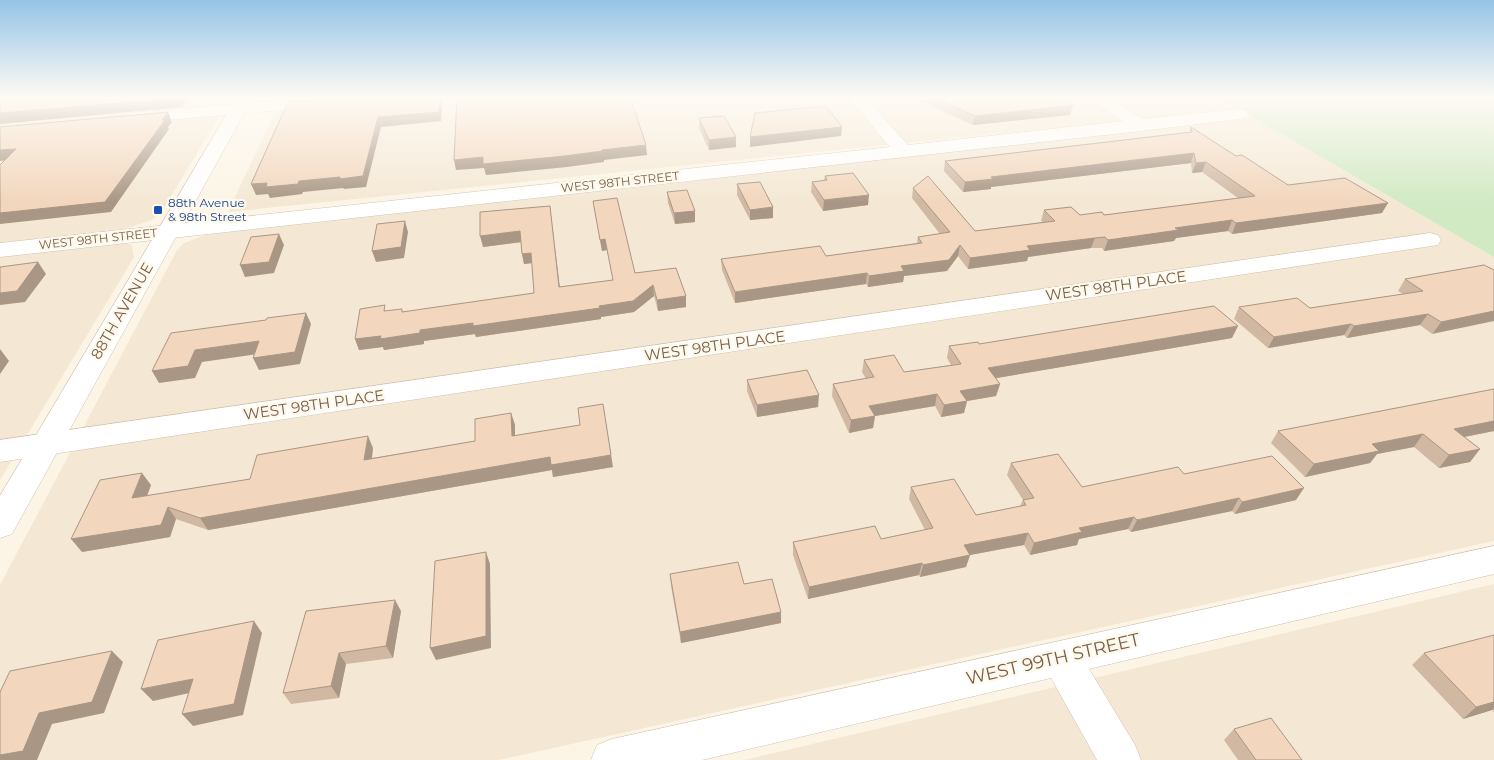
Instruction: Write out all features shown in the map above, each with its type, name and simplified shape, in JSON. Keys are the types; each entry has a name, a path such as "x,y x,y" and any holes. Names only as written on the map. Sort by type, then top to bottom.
{"street":[{"name":"88TH AVENUE","path":"0,525 224,132"},
{"path":"887,132 904,152"},
{"name":"WEST 98TH STREET","path":"0,250 1082,132"},
{"name":"WEST 98TH PLACE","path":"0,451 1430,240"},
{"name":"WEST 99TH STREET","path":"612,760 1494,560"},
{"path":"1060,657 1120,760"}],"shaded area":[{"path":"0,132 210,132 162,211 152,220 125,229 0,243"},
{"path":"265,132 1008,132 228,212"},
{"path":"1113,132 1279,132 1494,257 1494,541 499,760 0,760 0,585 177,250 184,243 205,235 234,230"},
{"path":"122,243 132,245 134,257 0,480 0,256"},
{"path":"1494,584 1494,760 744,760"}],"green space":[{"path":"1279,132 1494,132 1494,257"}],"building":[{"path":"0,132 156,132 105,202 0,213 0,165 16,149 0,150"},
{"path":"274,132 374,132 363,176 299,181 298,184 266,187 267,183 251,184"},
{"path":"455,132 642,132 646,145 565,156 483,164 483,157 454,160"},
{"path":"706,132 733,132 736,137 709,140"},
{"path":"751,132 792,132 750,137"},
{"path":"1199,132 1236,156 1242,155 1288,185 1345,178 1388,203 1236,223 1232,220 1108,240 1105,237 1027,246 1030,250 970,258 960,245 949,260 901,266 904,271 869,276 867,273 735,292 721,259 820,246 826,256 922,243 918,237 950,232 913,188 928,176 975,231 1055,221 1044,210 1071,207 1080,215 1102,212 1104,215 1255,196 1206,162 1196,163 1194,153 991,177 993,179 965,182 945,161"},
{"path":"853,173 869,195 824,200 812,182 827,180 825,176"},
{"path":"760,182 773,207 750,210 737,184"},
{"path":"687,190 695,211 674,213 667,192"},
{"path":"617,198 635,273 676,268 686,296 657,300 653,285 633,301 599,306 600,308 473,326 473,323 420,330 420,333 380,339 381,336 355,339 360,309 385,305 384,311 402,309 402,312 534,293 531,253 522,254 520,231 480,236 480,212 550,206 559,287 613,280 605,239 600,240 593,201"},
{"path":"405,221 401,247 372,251 377,224"},
{"path":"279,234 269,262 240,265 251,237"},
{"path":"38,262 17,291 0,293 0,267"},
{"path":"1484,265 1494,270 1494,311 1441,322 1428,314 1274,337 1239,307 1297,298 1310,308 1423,291 1405,279"},
{"path":"1214,306 1238,326 988,368 1000,384 960,391 967,401 944,405 937,394 869,406 875,416 851,420 833,384 874,377 864,360 894,355 904,372 961,364 949,346 978,342 979,344"},
{"path":"306,313 295,352 253,358 259,341 195,350 188,366 152,371 171,333"},
{"path":"807,370 819,395 757,405 747,380"},
{"path":"1494,389 1494,421 1454,429 1480,449 1449,455 1423,434 1372,444 1379,451 1314,464 1278,431"},
{"path":"603,404 611,455 551,465 550,457 200,518 168,507 161,525 71,539 100,480 142,473 132,498 250,479 257,455 368,436 364,460 475,441 475,419 511,413 512,436 580,425 578,408"},
{"path":"1058,454 1082,487 1178,467 1184,474 1272,456 1304,488 1242,502 1239,498 1137,520 1134,517 1079,528 1082,532 1034,543 1028,533 964,545 970,555 923,565 922,563 809,587 793,542 875,526 881,539 933,528 911,487 954,479 976,515 1026,505 1023,500 1034,498 1011,463"},
{"path":"486,552 486,636 430,648 435,561"},
{"path":"738,562 744,584 772,579 781,612 680,632 670,574"},
{"path":"395,600 386,646 339,653 331,686 283,693 306,611"},
{"path":"254,621 234,704 182,714 193,679 141,689 158,640"},
{"path":"1494,635 1494,702 1476,707 1424,653"},
{"path":"112,651 92,702 39,713 23,751 0,755 0,692 10,671"},
{"path":"1271,718 1302,760 1256,760 1234,729"}],"place":[{"name":"88th Avenue & 98th Street","path":"158,210"}]}
